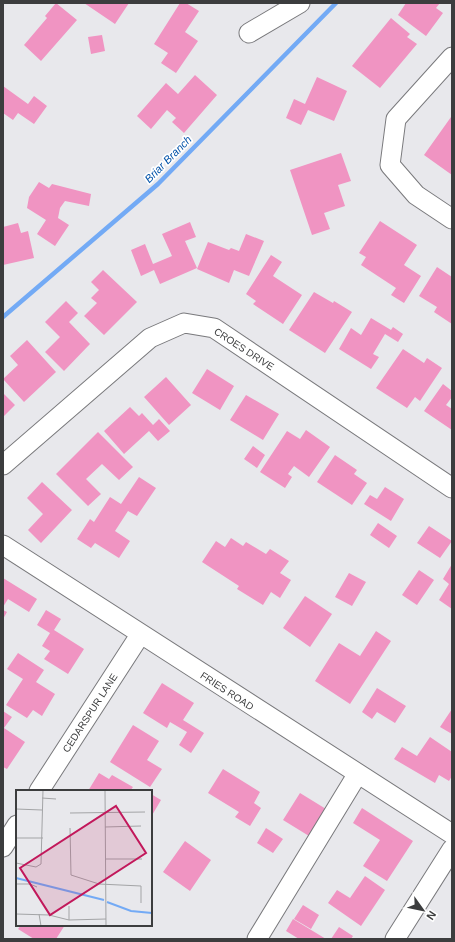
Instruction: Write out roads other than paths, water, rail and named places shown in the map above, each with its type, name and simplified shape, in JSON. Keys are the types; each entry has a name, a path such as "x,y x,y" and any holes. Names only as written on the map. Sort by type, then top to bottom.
{"street":[{"path":"249,33 300,3"},
{"path":"452,57 396,119 390,162 390,164 416,195 452,218"},
{"name":"CROES DRIVE","path":"3,466 150,338 184,323 214,328 452,488"},
{"name":"FRIES ROAD","path":"3,545 357,775 452,834"},
{"name":"CEDARSPUR LANE","path":"40,790 140,635"},
{"path":"257,939 357,775"},
{"path":"3,846 16,826"},
{"path":"395,939 452,850"}],"waterway":[{"name":"Briar Branch","path":"3,317 158,184 336,3"}]}
